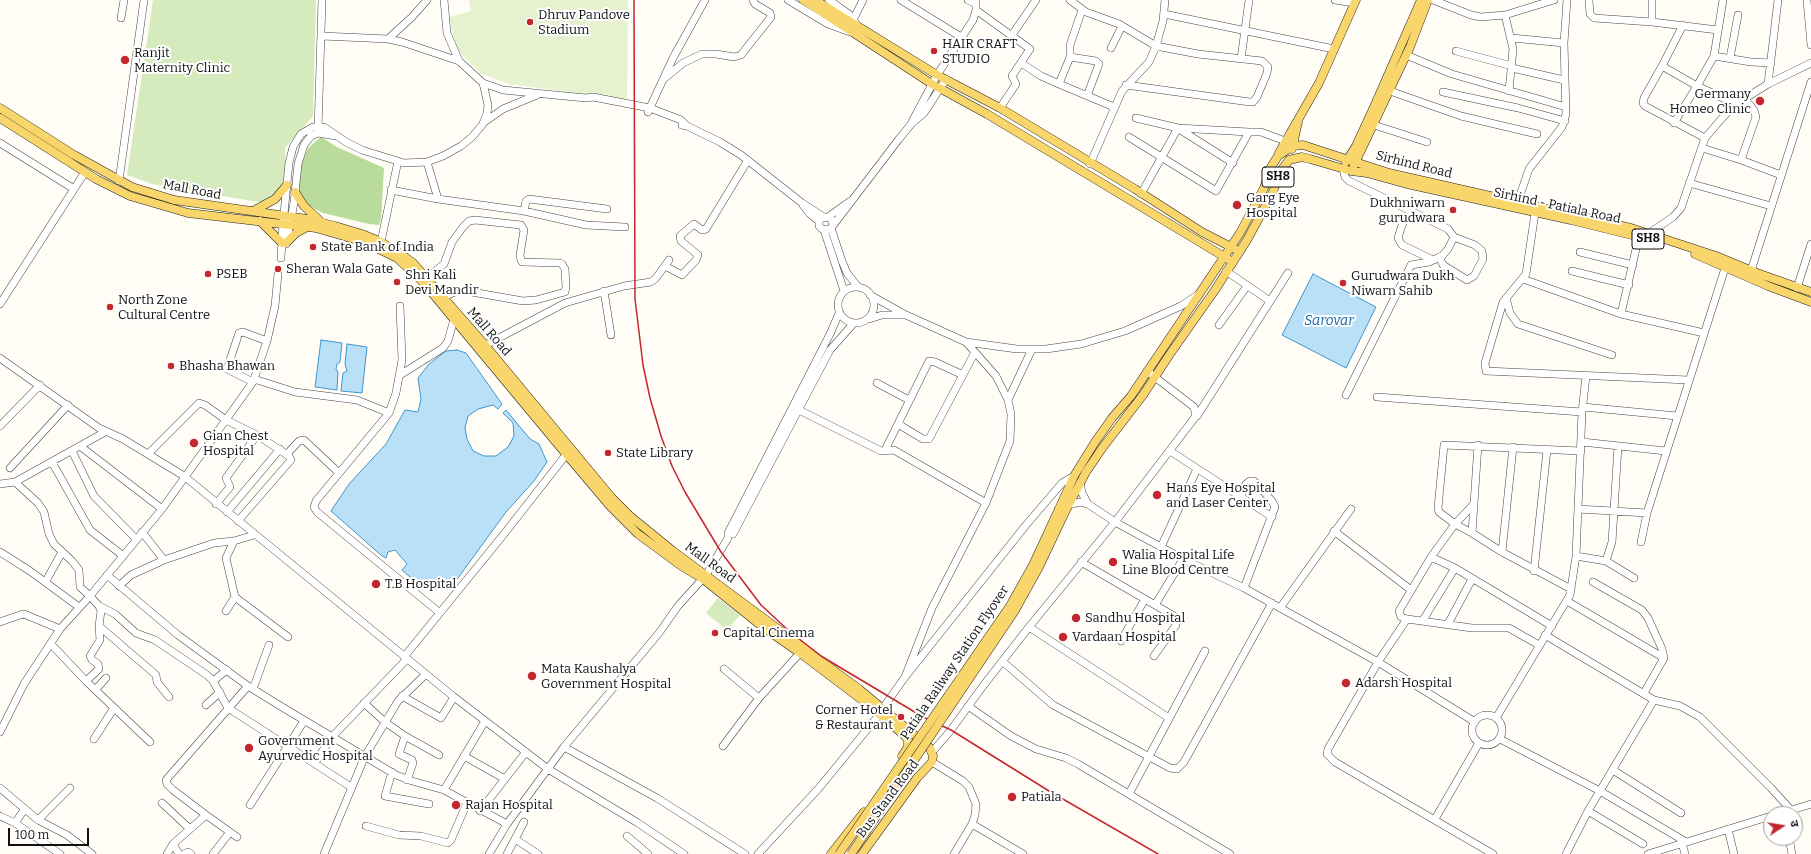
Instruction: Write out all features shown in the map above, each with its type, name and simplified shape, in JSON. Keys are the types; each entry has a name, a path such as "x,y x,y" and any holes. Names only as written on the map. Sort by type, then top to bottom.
{"main road":[{"path":"803,0 854,26 936,86 987,114 1233,261"},
{"path":"814,0 854,26 937,75 1000,108 1202,232 1239,252 1155,378 1103,447 1064,509"},
{"path":"1346,172 1348,158 1356,146 1421,0"},
{"path":"1346,172 1361,153 1406,55 1428,0"},
{"path":"1278,156 1291,130 1298,122 1319,83 1355,2"},
{"name":"Mall Road","path":"0,108 74,155 119,181 148,193 174,200 253,211 349,237 397,258 423,282 454,319 482,347"},
{"name":"Mall Road","path":"1,120 85,172 130,196 188,213 260,221 287,220 324,223 362,234 381,242 401,254 427,278 482,347 569,451 610,506 638,534 680,565 705,577 881,712"},
{"path":"1289,160 1294,146 1298,122"},
{"name":"SH8","path":"1278,156 1294,146 1303,145 1348,158"},
{"name":"Patiala Railway Station Flyover","path":"851,854 1014,612 1039,567 1064,509 1074,476 1095,442 1112,418 1131,396 1231,247 1264,188 1271,167 1278,156"},
{"name":"SH8","path":"1239,252 1273,192 1280,172 1289,160 1302,157 1346,172"},
{"name":"Sirhind Road","path":"1348,158 1389,173 1477,196"},
{"name":"Sirhind Road","path":"1346,172 1367,174 1477,196"},
{"path":"253,211 267,205 275,199 281,194 287,185"},
{"path":"295,192 307,210 324,223"},
{"path":"1477,196 1518,201 1631,228 1726,263 1750,274 1811,292"},
{"name":"Sirhind - Patiala Road","path":"1477,196 1535,213 1639,236 1726,263"},
{"path":"260,221 284,243 296,233 308,227"},
{"path":"1750,274 1768,286 1811,302"},
{"name":"Patiala Railway Station Flyover","path":"835,853 1010,606 1064,509"},
{"name":"Mall Road","path":"705,577 764,628 800,653 870,706"},
{"name":"Bus Stand Road","path":"862,854 917,778 932,762 933,751 881,712 870,706"},
{"name":"Bus Stand Road","path":"835,853 908,747 908,740 905,736 881,712"}],"street":[{"path":"121,18 124,0"},
{"path":"119,181 144,0"},
{"path":"287,220 295,192 298,164 304,145 318,130 322,0"},
{"path":"388,39 412,17 427,0"},
{"path":"444,0 447,33 459,61"},
{"path":"649,110 673,58 705,0"},
{"path":"665,78 683,63 702,54 716,54 734,57 741,55 770,17 770,13 755,4 753,0"},
{"path":"788,0 828,24 854,26"},
{"path":"830,0 845,11 854,26"},
{"path":"854,26 863,0"},
{"path":"901,0 961,37"},
{"path":"968,0 1030,49 1012,78 1016,81 1016,84 1000,108"},
{"path":"1012,35 1036,0"},
{"path":"1070,0 1082,10 1122,26 1156,46 1198,54 1262,61 1268,67 1257,97 1253,102 1126,85"},
{"path":"1090,164 1114,106 1126,85 1145,68 1156,46 1164,14 1165,0"},
{"path":"1241,59 1249,0"},
{"path":"1335,0 1355,2"},
{"path":"1433,0 1471,15 1493,17 1505,15 1542,1 1554,0"},
{"path":"1518,201 1529,169 1565,121 1564,43 1567,0"},
{"path":"1588,0 1590,14 1594,18 1652,22 1718,30"},
{"path":"1652,0 1652,22"},
{"path":"1674,123 1714,56 1723,0"},
{"path":"1768,84 1778,0"},
{"path":"1807,0 1810,15 1811,45"},
{"path":"829,228 855,198 912,123 924,113 936,86 937,75 972,20 976,5"},
{"path":"1058,84 1070,57 1070,45 1082,10"},
{"path":"1164,14 1334,50"},
{"path":"1730,58 1738,14"},
{"path":"1505,15 1512,38 1513,49 1509,91"},
{"path":"1683,25 1644,98 1643,103 1645,106 1674,123 1705,138"},
{"path":"1111,48 1122,26"},
{"path":"322,36 388,39 459,61 483,83 512,92 586,98 593,97 649,110 680,120 687,126 720,142 748,160 802,203 810,214 832,220 829,228 844,291"},
{"path":"1512,38 1564,43"},
{"path":"1456,51 1564,80"},
{"path":"1406,55 1452,74 1566,107"},
{"path":"1714,56 1752,62 1771,63"},
{"path":"1070,57 1100,64 1088,96"},
{"path":"1021,63 1041,76 1058,84 1114,106"},
{"path":"1648,234 1677,213 1705,138 1723,117 1736,104 1745,98 1768,84 1811,63"},
{"path":"1662,66 1697,86 1736,104"},
{"path":"936,86 946,79"},
{"path":"1750,274 1811,82"},
{"path":"483,83 488,105 483,124"},
{"path":"1390,91 1461,116 1537,134"},
{"path":"1443,92 1518,108 1565,121"},
{"path":"281,262 287,220 287,185 290,157 297,140 307,130 318,130 336,136 362,150 409,164 427,162 443,156 461,146 472,137 483,124 503,109 539,94"},
{"path":"1741,160 1756,117 1754,110 1745,98"},
{"path":"1136,118 1178,128 1261,132 1285,141"},
{"path":"1374,125 1427,142"},
{"path":"1141,194 1178,128"},
{"path":"1178,128 1232,163"},
{"path":"1129,137 1215,190 1218,190 1249,132"},
{"path":"0,144 74,189"},
{"path":"1702,148 1741,160 1781,175"},
{"path":"665,266 682,275 696,260 698,255 681,241 680,236 694,224 702,230 706,229 748,160"},
{"path":"381,242 398,161"},
{"path":"427,162 438,199"},
{"path":"0,304 85,172"},
{"path":"1346,172 1349,181 1448,229 1454,237 1475,245 1482,251 1483,259 1474,276 1466,280 1436,259 1402,245 1398,238 1402,224 1406,218 1417,214"},
{"path":"1689,183 1771,206"},
{"path":"391,190 438,199 524,211 586,225 626,227"},
{"path":"829,228 820,226 824,218 855,198"},
{"path":"524,211 526,201 529,199 607,209"},
{"path":"1535,213 1528,268 1523,279 1503,302 1485,363 1486,371 1688,380"},
{"path":"427,278 444,264 452,242 469,221 474,220 521,225 524,230 520,255 520,260 522,262 560,263 564,265 565,268 565,292 536,300 523,301 466,290 457,291 443,297"},
{"path":"829,228 847,273 858,287 906,315 966,342 1000,348 1032,349 1046,349 1081,344 1125,331 1176,308 1199,294"},
{"path":"1621,314 1639,236"},
{"path":"1346,395 1412,265 1436,259 1448,249 1454,237"},
{"path":"1797,288 1811,246"},
{"path":"1580,252 1633,265"},
{"path":"482,347 565,303 604,291 651,282 656,278 669,260"},
{"path":"1641,542 1647,513 1726,263"},
{"path":"1226,271 1270,301"},
{"path":"1572,271 1628,285"},
{"path":"933,751 1029,627 1115,522 1196,416 1288,273"},
{"path":"0,732 24,684 60,629 90,596 122,555 162,509 253,380 267,341 274,306 278,274"},
{"path":"1523,279 1621,314 1704,333"},
{"path":"1219,325 1247,286"},
{"path":"728,538 728,533 831,332 839,313 838,301 844,291 858,287"},
{"path":"604,291 611,335"},
{"path":"868,319 874,310 874,304 870,294"},
{"path":"1506,298 1510,314 1518,324 1612,355"},
{"path":"400,306 402,346 400,375 389,413 338,473 314,504 314,507 317,512 440,613"},
{"path":"839,313 844,320 852,324 864,322 868,319 882,315 906,315"},
{"path":"400,375 443,348 448,341 454,319"},
{"path":"491,853 507,824 564,747 659,633 678,606 705,577 728,538 732,536 750,504 830,350 852,324"},
{"path":"267,341 243,332 239,333 227,369 253,380 295,392 358,400 389,413"},
{"path":"905,677 918,639 932,608 986,503 1010,440 1011,414 1008,400 996,376 966,342"},
{"path":"1008,400 1032,349"},
{"path":"898,424 923,438 929,439 975,352"},
{"path":"0,358 105,432 123,439 184,476 216,504 454,697 548,769 644,827 684,854"},
{"path":"885,450 909,400 930,362 935,362 963,375"},
{"path":"1147,371 1194,407 1196,416"},
{"path":"1496,718 1567,601 1571,589 1576,556 1586,376"},
{"path":"877,383 909,400"},
{"path":"0,426 40,385"},
{"path":"1377,397 1677,416"},
{"path":"148,454 199,402 205,404 226,420 257,435 291,457 291,462 238,521"},
{"path":"10,468 68,405"},
{"path":"799,410 880,450 894,450 986,503"},
{"path":"0,484 15,482 105,432"},
{"path":"216,504 230,487 226,478 257,435"},
{"path":"287,454 299,442 304,440 338,473"},
{"path":"1582,442 1666,451"},
{"path":"1571,589 1534,571 1455,524 1440,512 1438,508 1443,446 1447,444 1581,451"},
{"path":"80,446 162,509"},
{"path":"1472,533 1478,446"},
{"path":"1606,560 1612,542 1618,446"},
{"path":"1502,552 1513,447"},
{"path":"227,512 280,449"},
{"path":"1534,571 1547,450"},
{"path":"72,451 98,501 136,539"},
{"path":"315,764 332,738 406,658 569,451"},
{"path":"1170,451 1272,517"},
{"path":"52,462 90,530 122,555"},
{"path":"1161,547 1197,469"},
{"path":"758,854 819,788 881,712 905,677 1026,525 1062,483 1074,476"},
{"path":"1241,497 1246,484 1250,481 1254,481 1275,504 1272,517 1244,588"},
{"path":"15,482 38,503 44,512 49,534 54,544 72,560 79,570 80,587 99,606 115,614 140,636 155,640 213,681 228,708 351,787"},
{"path":"1080,483 1082,493 1088,504"},
{"path":"1064,509 1080,502 1088,504 1115,522 1183,559 1244,588 1378,662 1475,722"},
{"path":"1473,504 1455,524 1431,557 1399,610 1401,617 1479,628 1508,628 1539,645"},
{"path":"1280,608 1351,509"},
{"path":"1578,509 1647,513"},
{"path":"1334,531 1411,590"},
{"path":"142,532 164,560"},
{"path":"119,586 131,575 164,560 214,542 234,541 254,535"},
{"path":"234,541 226,558 235,596 288,637"},
{"path":"0,552 46,581 79,607"},
{"path":"46,581 62,552"},
{"path":"1576,556 1606,560 1634,578"},
{"path":"1431,557 1455,568 1552,626"},
{"path":"1155,604 1183,559"},
{"path":"1081,562 1174,616 1176,625 1154,656"},
{"path":"1423,620 1455,568"},
{"path":"107,575 178,635 251,687 304,721 407,780 444,790 480,811 507,824"},
{"path":"1448,624 1472,578"},
{"path":"1593,582 1646,614 1662,649 1664,658 1644,693"},
{"path":"226,611 235,596"},
{"path":"1121,641 1145,599"},
{"path":"1567,601 1664,658"},
{"path":"1002,661 1053,705 1174,769 1180,767 1184,762 1272,603"},
{"path":"86,681 99,669 98,664 92,660 90,656 100,640 99,626 101,611 99,606"},
{"path":"0,622 20,614 24,614 60,629"},
{"path":"1407,619 1378,662 1328,749 1327,754 1335,762 1493,854"},
{"path":"99,626 156,675 157,682 169,697"},
{"path":"1029,627 1169,718"},
{"path":"1545,635 1654,700 1680,706 1700,717 1771,788 1780,806"},
{"path":"51,644 86,681 150,742"},
{"path":"237,837 173,790 167,784 166,780 228,708 251,687 269,645"},
{"path":"1129,794 1205,651"},
{"path":"723,746 759,698 800,653"},
{"path":"724,669 759,698"},
{"path":"213,681 227,670"},
{"path":"324,854 365,756 402,696 426,674"},
{"path":"96,689 106,678"},
{"path":"206,705 220,692"},
{"path":"402,696 441,718 454,697"},
{"path":"1566,854 1588,811 1654,700"},
{"path":"364,703 385,722 439,756"},
{"path":"968,706 1017,740 1036,749 1066,758 1230,854"},
{"path":"94,740 114,708"},
{"path":"1484,716 1496,718 1502,727 1500,739 1492,745 1485,746 1479,743 1474,738 1472,732 1475,722 1484,716"},
{"path":"250,805 289,747 304,721"},
{"path":"444,790 485,721"},
{"path":"405,736 399,754 412,760 413,763 407,780"},
{"path":"1500,739 1600,791 1684,842"},
{"path":"1435,819 1479,743"},
{"path":"564,747 657,798 745,854"},
{"path":"480,811 526,752"},
{"path":"464,756 505,779"},
{"path":"932,762 963,781 969,787 976,804 972,824 954,854"},
{"path":"1613,770 1681,813"},
{"path":"392,772 385,796 429,804"},
{"path":"0,788 24,810 38,820 67,835 92,854"},
{"path":"38,820 70,788"},
{"path":"162,802 190,829"},
{"path":"366,826 400,835 421,836 448,843 451,840 467,803"},
{"path":"15,823 24,810"},
{"path":"1588,811 1643,844"},
{"path":"167,854 173,844 206,815"},
{"path":"0,816 15,823 60,854"},
{"path":"1648,854 1763,818"},
{"path":"507,854 524,822"},
{"path":"972,824 1023,854"},
{"path":"1728,829 1734,854"},
{"path":"213,854 230,832"},
{"path":"628,836 648,854"},
{"path":"515,839 538,854"},
{"path":"1684,842 1685,854"},
{"path":"173,844 179,854"},
{"path":"635,854 641,848"},
{"path":"184,854 188,852 191,854"}],"green space":[{"path":"153,0 316,0 313,116 285,148 286,180 280,191 264,203 152,184 127,175"},
{"path":"469,0 628,0 627,100 509,84 480,73 457,49 449,17 471,11"},
{"path":"321,137 337,147 384,168 381,219 379,225 323,213 305,204 299,193 301,166 308,148"},
{"path":"718,598 740,615 727,630 706,613"}],"water":[{"name":"Sarovar","path":"1313,274 1376,307 1346,368 1282,335"},
{"path":"321,340 342,343 340,362 337,364 336,369 338,372 337,390 315,387"},
{"path":"347,344 367,347 362,393 341,391 343,373 347,371 345,364"},
{"path":"457,350 466,353 502,404 498,409 493,405 478,409 468,416 465,428 467,439 473,451 484,456 496,456 508,447 514,436 513,423 503,413 506,410 530,439 539,444 547,462 534,481 506,512 458,578 447,588 441,587 433,590 424,589 402,570 407,564 395,550 388,552 386,558 382,556 331,511 349,484 386,444 405,410 418,412 421,399 418,378 429,364 446,351"}],"tunnel":[{"path":"278,274 280,265"}],"railway":[{"path":"634,0 635,299 643,365 650,398 661,436 672,466 685,492 721,552 761,605 789,631 821,656 923,717 951,730 1049,791 1158,854"}],"place":[{"name":"Dhruv Pandove Stadium","path":"530,22"},
{"name":"HAIR CRAFT STUDIO","path":"934,51"},
{"name":"Ranjit Maternity Clinic","path":"125,60"},
{"name":"Germany Homeo Clinic","path":"1760,101"},
{"name":"Garg Eye Hospital","path":"1237,205"},
{"name":"Dukhniwarn gurudwara","path":"1453,210"},
{"name":"State Bank of India","path":"313,247"},
{"name":"Sheran Wala Gate","path":"278,269"},
{"name":"PSEB","path":"208,274"},
{"name":"Shri Kali Devi Mandir","path":"397,282"},
{"name":"Gurudwara Dukh Niwarn Sahib","path":"1343,283"},
{"name":"North Zone Cultural Centre","path":"110,307"},
{"name":"Bhasha Bhawan","path":"171,366"},
{"name":"Gian Chest Hospital","path":"194,443"},
{"name":"State Library","path":"608,453"},
{"name":"Hans Eye Hospital and Laser Center","path":"1157,495"},
{"name":"Walia Hospital Life Line Blood Centre","path":"1113,562"},
{"name":"T.B Hospital","path":"376,584"},
{"name":"Sandhu Hospital","path":"1076,618"},
{"name":"Capital Cinema","path":"715,633"},
{"name":"Vardaan Hospital","path":"1063,637"},
{"name":"Mata Kaushalya Government Hospital","path":"532,676"},
{"name":"Adarsh Hospital","path":"1346,683"},
{"name":"Corner Hotel & Restaurant","path":"901,717"},
{"name":"Government Ayurvedic Hospital","path":"249,748"},
{"name":"Patiala","path":"1012,797"},
{"name":"Rajan Hospital","path":"456,805"}]}
